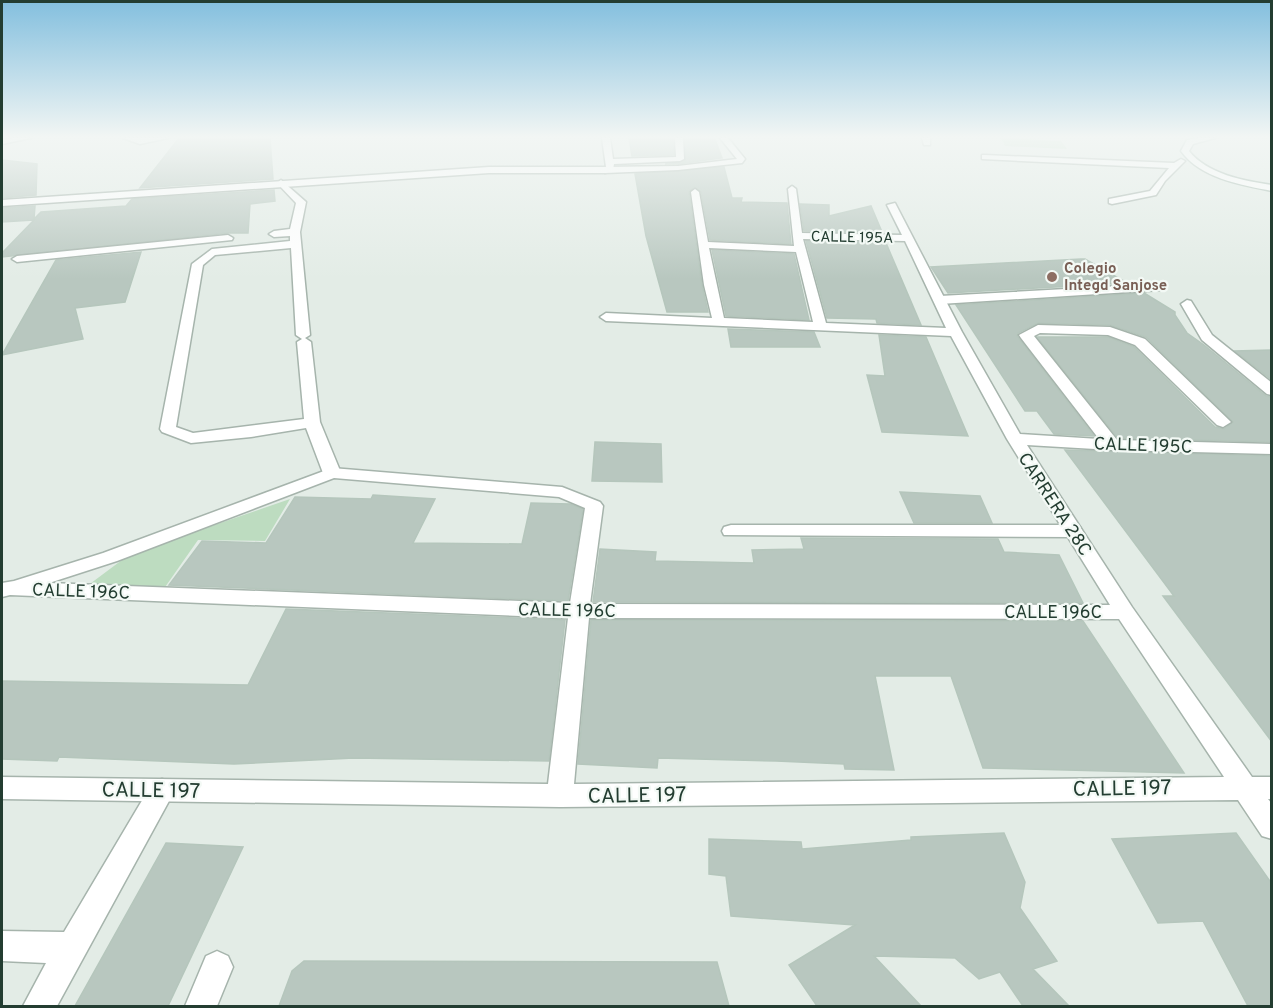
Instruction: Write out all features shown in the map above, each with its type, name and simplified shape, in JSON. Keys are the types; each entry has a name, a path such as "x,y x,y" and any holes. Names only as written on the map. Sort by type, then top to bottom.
{"street":[{"path":"2,203 253,185"},
{"path":"283,185 300,202 295,238 312,422 333,473 562,492 594,506 579,611 560,796"},
{"path":"1112,201 1153,193 1158,185"},
{"path":"792,189 796,236 820,326"},
{"path":"695,192 719,322"},
{"name":"CARRERA 28C","path":"892,205 955,332 1015,440 1198,723 1272,827"},
{"path":"260,235 295,238"},
{"name":"CALLE 195A","path":"796,236 908,238"},
{"path":"17,259 237,237"},
{"path":"295,238 212,252 198,264 168,429 191,438 251,432 312,422"},
{"name":"CALLE 195A","path":"703,245 800,249"},
{"path":"940,300 1156,288"},
{"path":"1187,304 1207,337 1270,389"},
{"path":"606,316 955,332"},
{"path":"1112,445 1026,335 1038,329 1110,331 1140,342 1224,422"},
{"name":"CALLE 195C","path":"1015,440 1272,449"},
{"name":"CALLE 196C","path":"6,589 110,557 333,473"},
{"path":"731,531 1073,531"},
{"name":"CALLE 196C","path":"6,589 579,611 1125,612"},
{"name":"CALLE 197","path":"2,788 560,796 1272,788"},
{"path":"39,1006 162,790"},
{"path":"2,946 72,948"},
{"path":"201,1006 217,967"}],"green space":[{"path":"290,499 265,541 198,540 156,600 71,598 130,554"}],"building":[{"path":"2,185 36,185 36,195 2,198"},
{"path":"142,185 184,185 140,188"},
{"path":"637,185 729,185 732,198 742,198 741,202 787,203 791,244 710,240 701,192 694,187 689,192 708,312 667,312 646,236"},
{"path":"274,190 275,201 250,204 248,233 228,233 2,257 2,253 34,220 2,222 2,208 35,206 34,219 41,212 126,206 132,199"},
{"path":"800,204 829,205 829,216 871,206 882,232 804,231"},
{"path":"806,241 886,243 921,325 877,323 876,319 827,318"},
{"path":"712,250 794,254 809,320 726,316"},
{"path":"141,252 125,302 75,308 83,339 2,355 56,260"},
{"path":"1085,259 1127,283 948,293 931,267"},
{"path":"1144,293 1175,312 1187,333 1266,396 1272,397 1272,442 1118,438 1037,337 1108,337 1134,347 1215,427 1224,429 1233,422 1146,337 1110,325 1038,323 1018,333 1017,336 1094,436 1054,434 1037,411 1025,411 956,305"},
{"path":"728,329 814,332 820,347 731,347"},
{"path":"879,335 926,337 968,436 882,432 867,375 885,376"},
{"path":"1272,350 1272,380 1235,351"},
{"path":"595,442 661,444 662,482 592,481"},
{"path":"1065,450 1272,456 1272,742 1163,596 1174,596"},
{"path":"900,492 980,496 992,523 914,523"},
{"path":"373,495 435,499 413,543 522,544 531,503 570,504 583,509 568,601 169,585 202,541 266,543 295,497 371,499"},
{"path":"801,538 998,539 1004,552 1059,555 1083,603 593,602 600,549 656,552 655,561 754,563 752,550 804,549"},
{"path":"286,609 565,620 549,761 354,758 234,764 59,757 57,761 2,759 2,681 248,685"},
{"path":"591,620 1083,621 1184,773 983,768 951,676 875,676 894,770 845,769 844,764 658,758 657,768 578,764"},
{"path":"1004,833 1025,882 1020,908 1057,961 1033,969 1069,1006 1023,1006 1000,972 979,979 955,958 874,956 921,1006 817,1006 789,965 855,925 731,916 726,876 709,874 709,839 801,842 802,849 911,840 911,837"},
{"path":"1236,833 1272,884 1272,1006 1248,1006 1203,921 1158,923 1112,839"},
{"path":"166,843 243,847 168,1006 75,1006"},
{"path":"304,961 717,962 729,1006 279,1006 292,971"}],"place":[{"name":"Colegio Integd Sanjose","path":"1052,277"}]}
